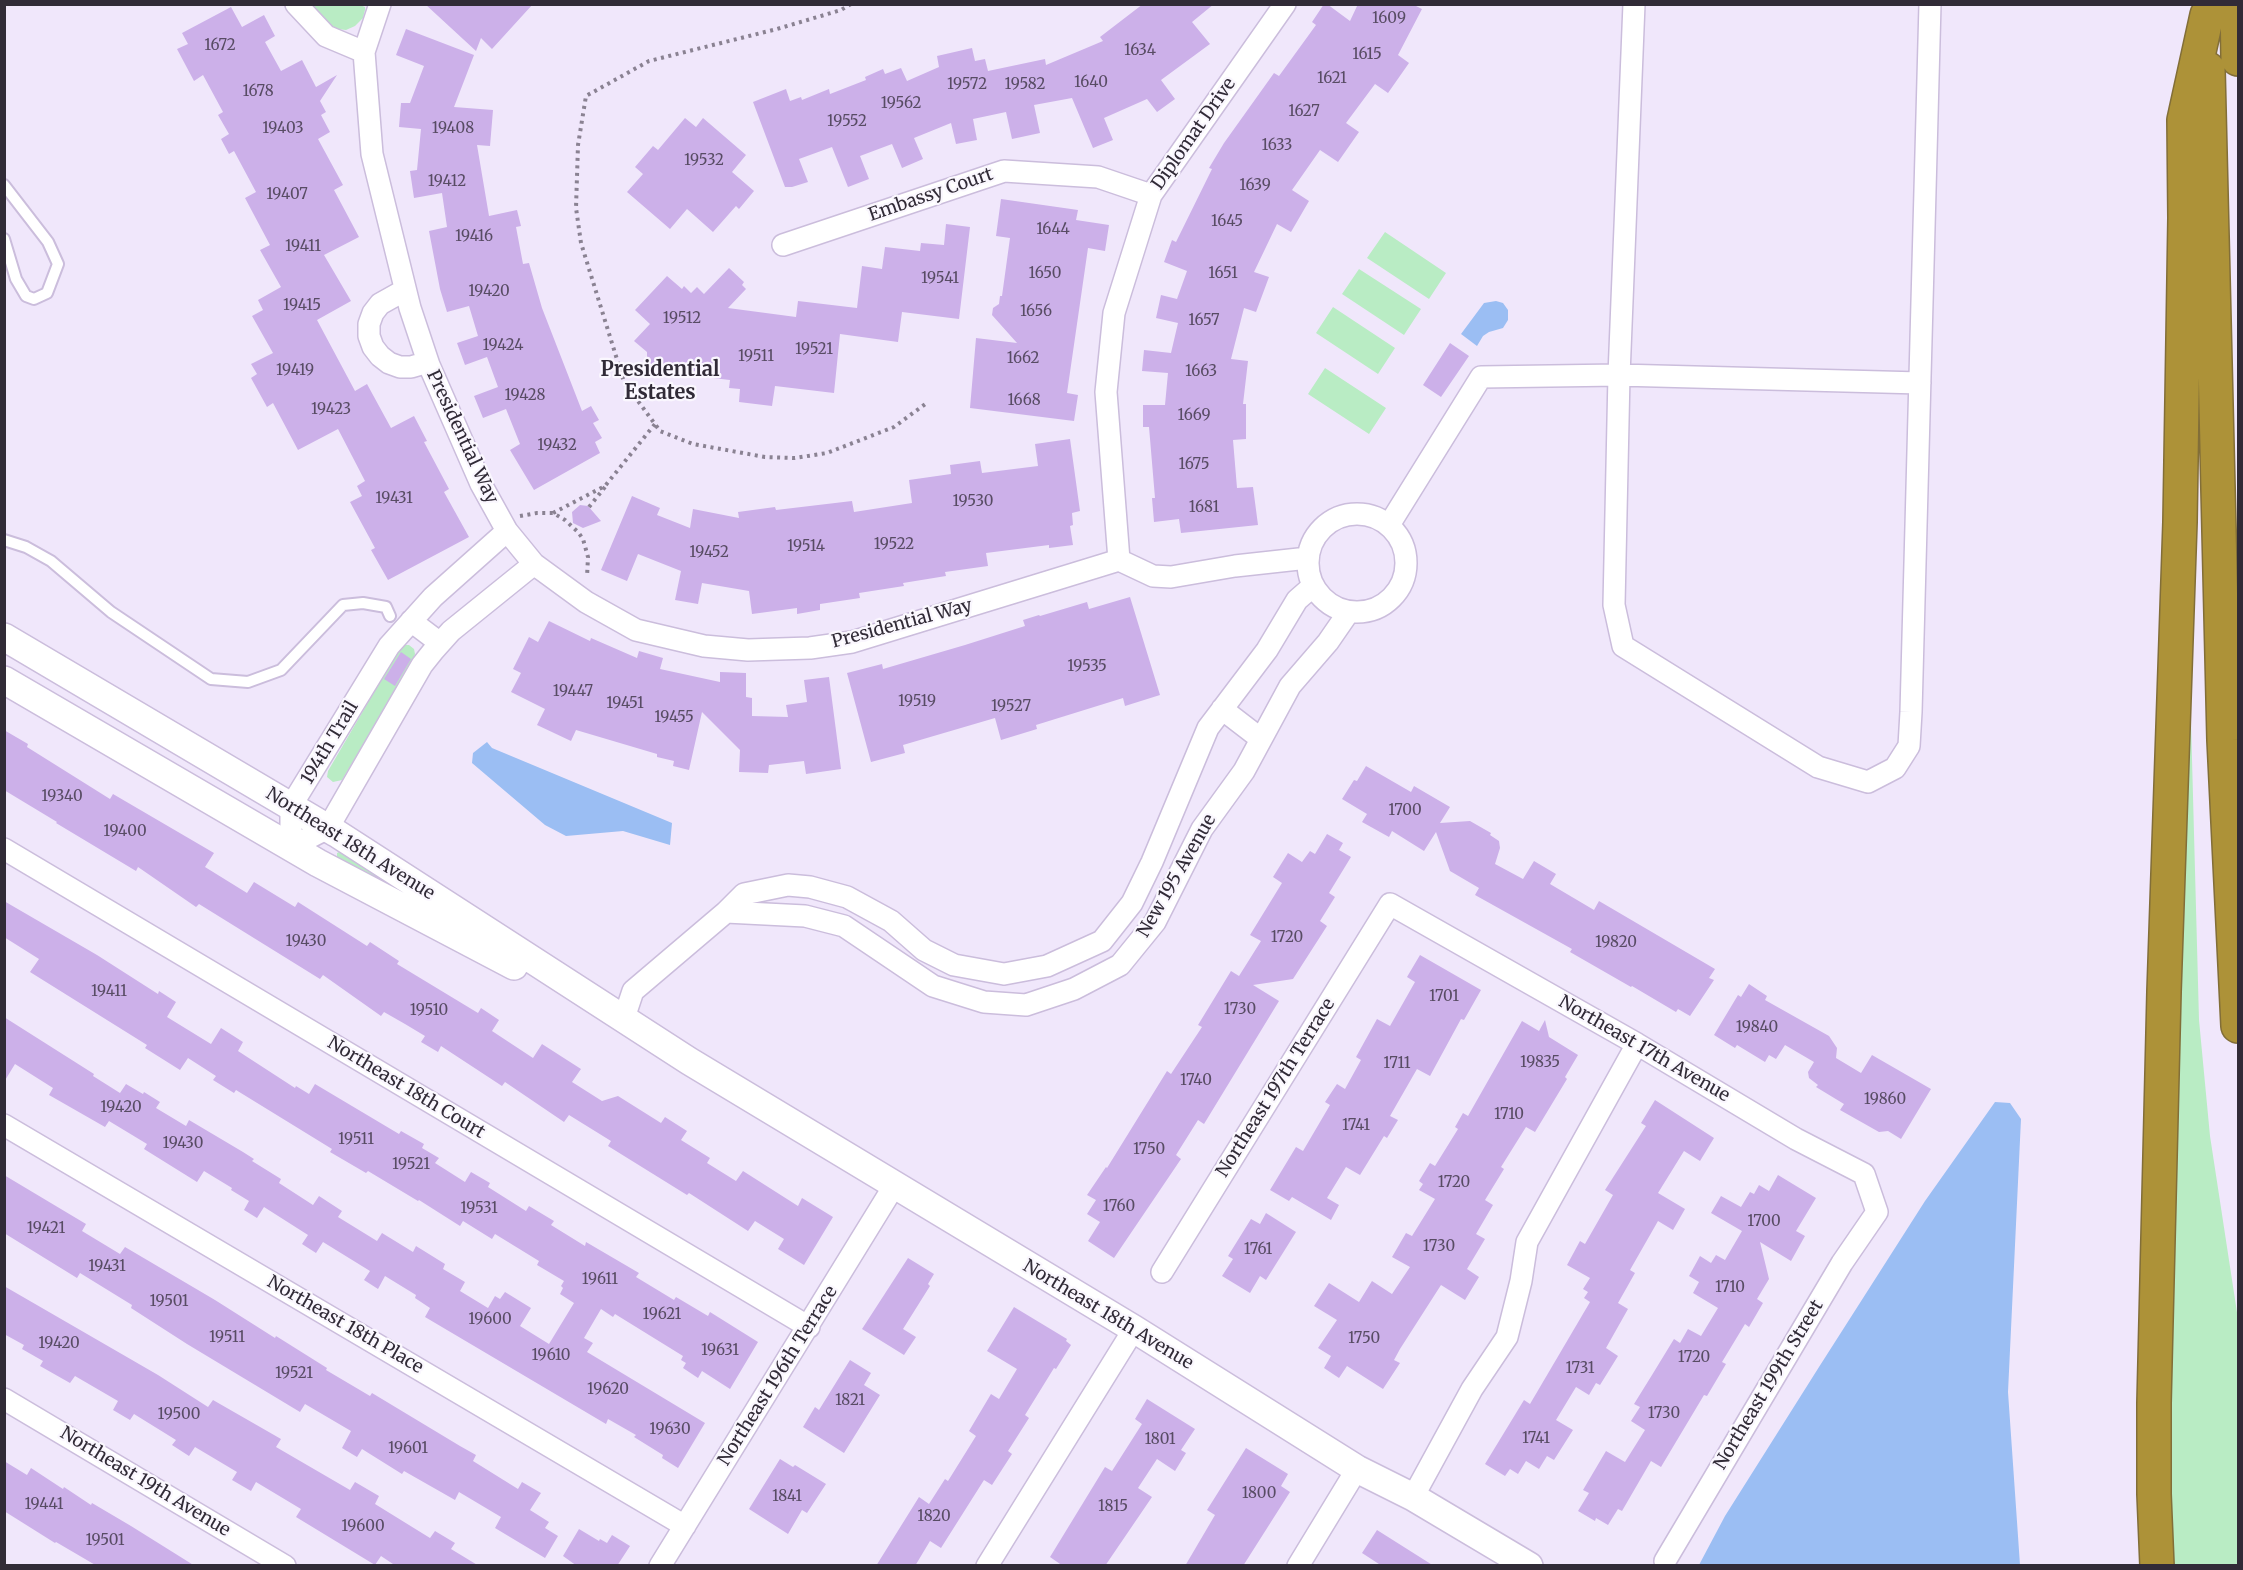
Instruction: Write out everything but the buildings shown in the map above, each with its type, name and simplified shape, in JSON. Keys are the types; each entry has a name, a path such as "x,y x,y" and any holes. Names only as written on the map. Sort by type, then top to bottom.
{"highway":[{"path":"2217,8 2238,59"},
{"path":"2217,8 2224,740 2238,1026"},
{"path":"2157,1566 2154,1403 2164,992 2180,511 2185,218 2184,120 2217,8"}],"street":[{"path":"296,4 326,36 364,52"},
{"name":"Presidential Way","path":"380,4 364,52 372,154 405,290 428,362 482,484 505,527 534,564 586,602 636,630 704,646 748,650 810,648 852,642 1119,560"},
{"name":"Diplomat Drive","path":"1119,560 1106,392 1114,313 1151,195 1285,4"},
{"path":"1634,4 1614,605 1623,646 1818,767 1868,782 1896,768 1909,746 1930,4"},
{"name":"Embassy Court","path":"783,245 1004,171 1098,177 1151,195"},
{"name":"Presidential Way","path":"405,290 380,304 369,324 369,336 373,347 389,363 400,367 411,367 428,362"},
{"path":"1389,525 1481,376 1620,375 1920,383"},
{"path":"1359,514 1375,517 1389,525 1400,538 1406,552 1407,568 1402,584 1393,597 1380,608 1364,613 1348,613 1332,607 1319,596 1313,586 1307,565 1310,549 1317,534 1329,522 1344,515 1359,514"},
{"name":"194th Trail","path":"291,806 389,646 433,597 505,527"},
{"path":"1119,560 1153,576 1171,577 1234,566 1308,558"},
{"path":"291,806 291,847 328,828 422,664 451,631 534,564"},
{"name":"New 195 Avenue","path":"624,1018 633,990 726,912 744,894 788,885 847,897 891,921 924,950 954,965 1004,974 1047,966 1102,941 1132,903 1152,862 1208,728 1267,650 1297,600 1313,586"},
{"name":"New 195 Avenue","path":"726,912 805,916 844,926 933,986 984,1002 1026,1005 1074,989 1120,965 1155,922 1202,829 1244,771 1290,686 1328,642 1348,613"},
{"path":"411,621 440,644"},
{"name":"Northeast 18th Avenue","path":"4,637 328,828 689,1061 1134,1329 1357,1469 1413,1497 1529,1566"},
{"name":"Northeast 18th Avenue","path":"4,680 291,847 689,1061"},
{"path":"1222,709 1261,739"},
{"name":"Northeast 18th Court","path":"4,849 808,1327"},
{"name":"Northeast 17th Avenue","path":"1390,904 1637,1044 1796,1139 1864,1174 1877,1212"},
{"name":"Northeast 197th Terrace","path":"1162,1272 1390,904"},
{"path":"1413,1497 1472,1389 1506,1337 1521,1281 1527,1242 1637,1044"},
{"name":"Northeast 18th Place","path":"4,1125 685,1526"},
{"name":"Northeast 196th Terrace","path":"660,1566 894,1186"},
{"name":"Northeast 199th Street","path":"1665,1561 1842,1263 1877,1212"},
{"path":"987,1566 1134,1329"},
{"name":"Northeast 19th Avenue","path":"4,1399 285,1566"},
{"path":"1298,1566 1357,1469"}],"lane":[{"path":"4,185 48,242 58,264 47,293 34,299 26,296 16,279 4,239"},
{"path":"4,540 26,547 51,561 111,612 211,679 248,682 281,670 343,605 363,603 386,607 390,616"}],"path":[{"path":"851,4 841,10 777,29 649,61 586,96 578,144 576,208 581,243 624,382 660,431 693,444 765,457 795,458 827,453 894,427 928,402"},
{"path":"589,507 655,424"},
{"path":"505,527 522,515 553,513 605,486"},
{"path":"553,513 574,525 583,539 588,557 587,578"}],"green space":[{"path":"308,5 360,5 365,7 365,10 363,18 355,26 346,30 325,23"},
{"path":"1385,232 1446,273 1429,299 1367,258"},
{"path":"1359,269 1421,309 1404,335 1342,294"},
{"path":"1333,307 1395,348 1378,374 1316,333"},
{"path":"1325,368 1386,408 1369,434 1308,394"},
{"path":"405,645 414,649 413,661 342,780 333,782 327,777 328,771 398,651"},
{"path":"2190,684 2199,1020 2210,1136 2238,1319 2238,1565 2164,1566 2162,1529"},
{"path":"343,850 400,889 398,892 337,859 337,853"}],"water":[{"path":"1496,301 1503,303 1508,310 1508,320 1503,328 1483,336 1477,346 1461,334 1484,303"},
{"path":"487,742 492,748 672,823 670,845 623,831 566,836 545,825 472,763 473,753"},
{"path":"1995,1102 2010,1103 2021,1119 2008,1392 2020,1565 1699,1565 1725,1516 1925,1201"}],"district":[{"name":"Presidential Estates","path":"660,382"}]}
